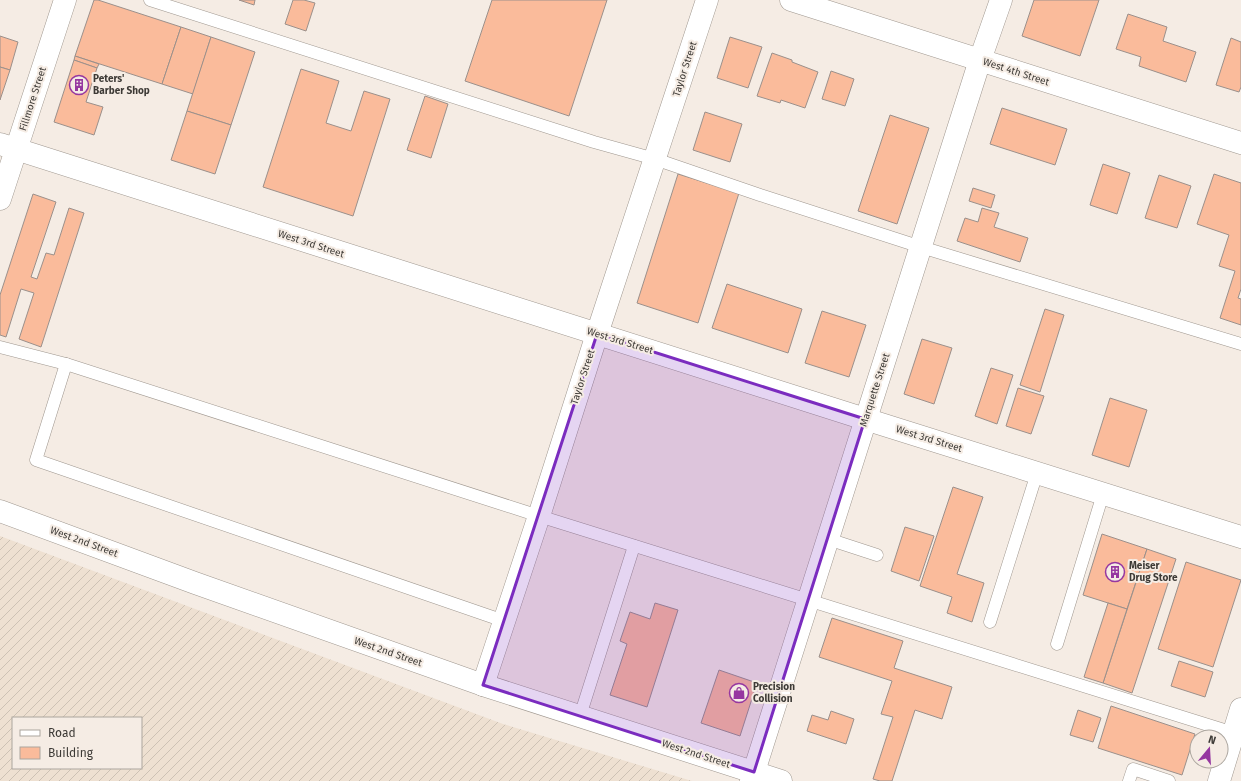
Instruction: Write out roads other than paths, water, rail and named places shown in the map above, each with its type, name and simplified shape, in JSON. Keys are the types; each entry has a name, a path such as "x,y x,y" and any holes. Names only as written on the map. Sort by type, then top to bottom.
{"street":[{"name":"Fillmore Street","path":"0,199 8,147 66,0"},
{"name":"Taylor Street","path":"483,685 707,0"},
{"name":"West 4th Street","path":"791,0 1241,143"},
{"name":"Marquette Street","path":"753,777 865,419 980,60 1001,0"},
{"name":"West 3rd Street","path":"8,147 1241,537"},
{"name":"West 2nd Street","path":"0,511 195,583 483,685 580,716 753,777 781,781"},
{"path":"1219,781 1237,734 1241,709"}],"lane":[{"path":"150,0 594,142 655,159 921,247 1241,344"},
{"path":"0,347 66,364 539,516 1237,734"},
{"path":"66,364 36,460 504,621"},
{"path":"990,622 1037,473"},
{"path":"1057,644 1103,494"},
{"path":"828,539 877,555"},
{"path":"580,716 634,546"},
{"path":"1129,781 1133,769 1169,781"}],"place":[{"name":"Peters' Barber Shop","path":"79,85"},
{"name":"Meiser Drug Store","path":"1115,572"},
{"name":"Precision Collision","path":"739,693"}]}
